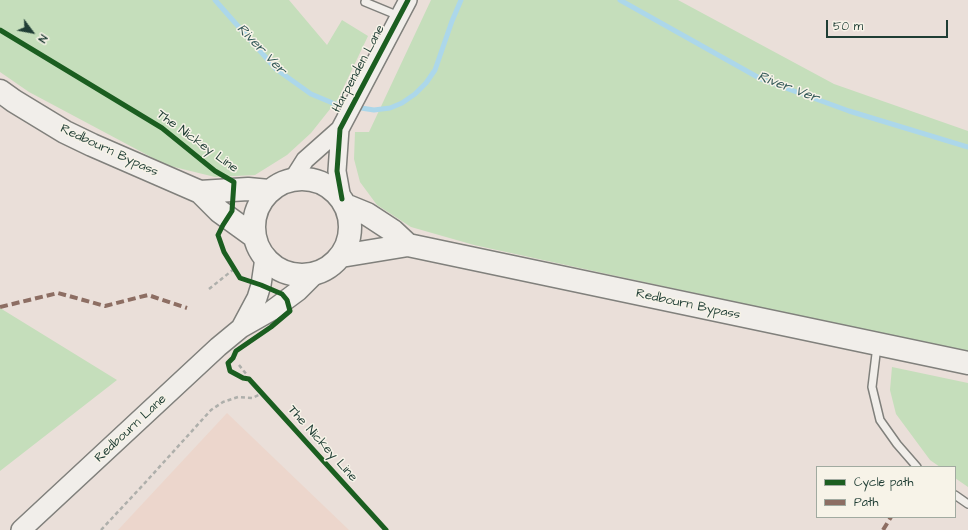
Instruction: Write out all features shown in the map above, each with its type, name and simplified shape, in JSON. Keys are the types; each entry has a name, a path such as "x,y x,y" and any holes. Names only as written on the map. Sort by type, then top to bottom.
{"main road":[{"name":"Redbourn Bypass","path":"0,91 14,101 79,139 200,192 219,211 255,237"},
{"path":"344,202 350,220 350,236 341,256 333,264 316,273 303,275 290,274 273,265 265,258 255,237 254,225 256,213 261,201 269,191 282,183 293,179 304,178 316,180 328,186 344,202 367,214 393,231 408,245"},
{"name":"Redbourn Bypass","path":"200,192 248,189 269,191"},
{"name":"Redbourn Bypass","path":"341,256 408,245 968,363"},
{"name":"Redbourn Lane","path":"241,328 257,298 261,285 265,258"},
{"name":"Redbourn Lane","path":"21,530 215,343 271,311 298,292 316,273"}],"street":[{"name":"Harpenden Lane","path":"293,179 305,160 340,129 408,0"},
{"name":"Harpenden Lane","path":"340,129 337,171 344,202"}],"lane":[{"path":"365,2 400,16"},
{"path":"877,345 872,387 880,420 896,444 917,466"},
{"path":"956,496 968,504"}],"path":[{"path":"230,263 240,278 261,285"},
{"path":"209,289 234,269"},
{"path":"240,365 246,377"},
{"path":"101,530 211,410 223,402 238,397 252,398 263,395 257,389"}],"shaded area":[{"path":"227,413 349,530 118,530"}],"green space":[{"path":"0,0 289,0 327,45 342,20 368,36 338,99 311,133 287,155 255,175 215,177 166,165 29,92 0,72"},
{"path":"431,0 678,0 834,84 968,131 968,355 474,245 411,227 377,205 360,182 354,159 355,132 369,132"},
{"path":"0,308 117,380 0,471"},
{"path":"892,367 968,383 968,487 956,479 956,466 939,466 930,460 896,414 890,390"}],"waterway":[{"name":"River Ver","path":"215,0 276,69 311,94 335,104 374,110 390,108 402,103 415,94 426,83 435,70 461,0"},
{"name":"River Ver","path":"620,0 761,79 849,111 968,147"}],"marked path":[{"path":"0,307 58,293 105,306 148,295 187,308"},
{"path":"883,530 890,518"}],"cycle path":[{"path":"342,199 337,171 340,129 408,0"},
{"name":"The Nickey Line","path":"0,30 162,128 215,171 234,182 232,211 218,235 224,252 240,278 282,294 287,300 290,311 271,327 236,351 233,358 228,363 230,371 243,378 249,379 386,530"}]}
